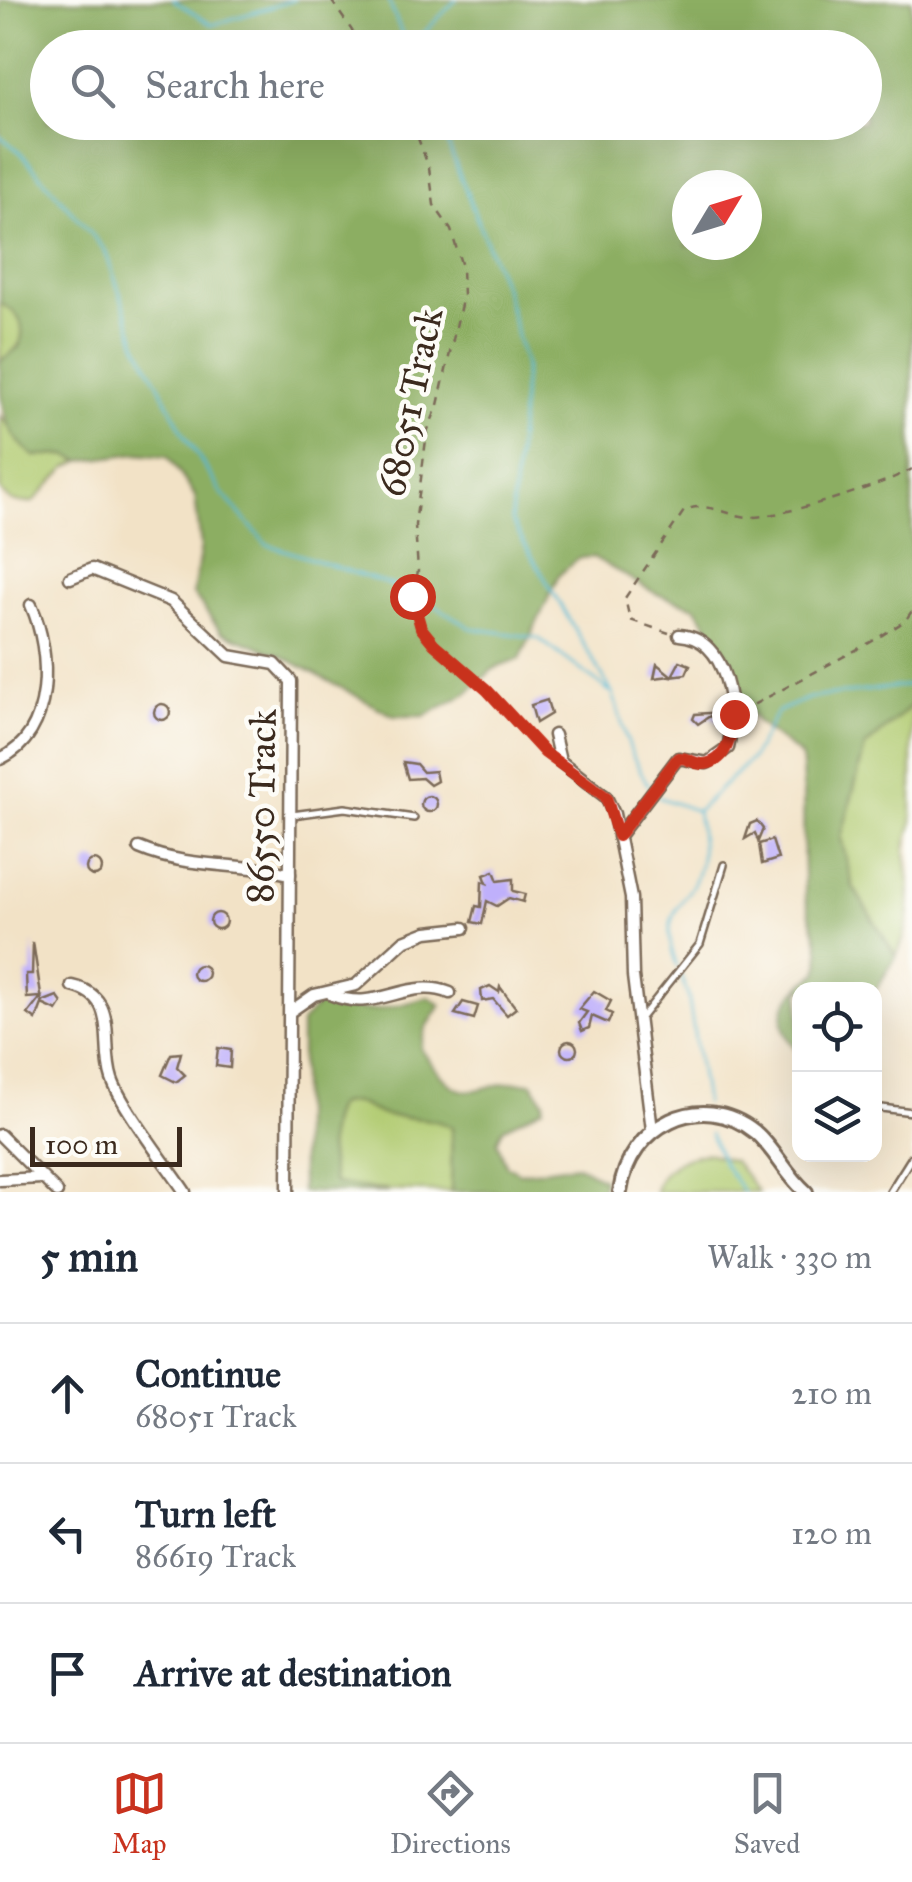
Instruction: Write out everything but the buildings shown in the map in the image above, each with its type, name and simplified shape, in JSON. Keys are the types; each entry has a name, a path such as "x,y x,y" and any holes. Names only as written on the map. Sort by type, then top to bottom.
{"street":[{"name":"86550 Track","path":"70,578 92,570 162,596 221,650 238,659 275,664 287,673 293,697 288,1192"},
{"path":"0,759 30,738 40,706 44,636 31,605"},
{"path":"618,836 678,758 701,764 728,748 734,714 714,654 698,639 680,635"},
{"path":"554,734 560,762 606,797 618,836 632,898 639,1020 652,1130"},
{"path":"139,848 182,863 246,864 290,874"},
{"path":"291,1010 314,995 331,994 364,980 404,941 427,932 464,928"},
{"path":"72,986 87,991 100,1002 107,1026 112,1079 185,1192"},
{"path":"331,994 364,1004 429,988 450,993"},
{"path":"620,1192 627,1160 652,1130 674,1119 717,1116 755,1132 806,1192"},
{"path":"0,1135 57,1192"},
{"path":"0,1180 42,1178"}],"lane":[{"path":"292,815 345,808 414,818"},
{"path":"639,1020 700,944 724,865"},
{"path":"882,1108 912,1112"},
{"path":"890,1192 912,1157"}],"path":[{"path":"331,0 352,30"},
{"name":"68051 Track","path":"420,140 426,155 434,206 451,230 459,256 463,296 438,405 427,432 415,525 418,571 412,596 428,636 487,690 545,753 560,762"},
{"path":"680,635 630,620 624,604 684,510 696,506 730,515 770,515 912,469"},
{"path":"734,714 870,642 905,621 912,611"}],"green space":[{"path":"0,0 912,0 912,705 865,747 841,838 853,887 896,957 881,982 806,982 818,973 820,960 805,890 801,756 758,723 738,696 727,655 696,607 657,594 593,557 578,558 559,575 520,659 493,669 467,693 425,716 394,716 280,655 221,632 193,594 201,547 195,496 168,456 137,453 81,461 67,455 35,456 23,447 4,414 0,376 0,361 19,347 22,326 17,316 0,303"},
{"path":"0,303 16,312 23,334 13,352 0,361"},
{"path":"0,416 35,456 67,455 81,461 67,467 33,502 10,500 0,489"},
{"path":"912,705 912,823 906,850 909,907 896,957 853,887 841,838 865,747"},
{"path":"792,995 792,1044 783,1018"},
{"path":"429,997 441,1005 426,1028 421,1049 449,1084 470,1091 532,1083 544,1101 543,1108 503,1128 497,1142 507,1166 520,1173 577,1165 603,1179 602,1192 451,1192 452,1127 382,1115 359,1104 345,1103 337,1105 330,1124 329,1154 334,1183 389,1192 301,1192 301,1023 321,1001 362,1010"},
{"path":"352,1102 384,1115 452,1127 451,1192 352,1189 334,1184 330,1124 337,1105"},
{"path":"707,1153 734,1161 758,1192 655,1192 667,1169"}],"waterway":[{"path":"173,0 212,25 294,0"},
{"path":"388,0 400,30"},
{"path":"427,30 456,0"},
{"path":"0,136 20,152 105,250 137,343 184,434 220,491 266,544 409,591"},
{"path":"446,140 505,290 525,366 511,521 613,694 632,755 648,785"},
{"path":"418,595 471,628 538,638 609,691"},
{"path":"697,811 752,758 777,712 809,698 912,685"},
{"path":"658,797 697,811 700,834 698,874 678,906 670,929 677,967"},
{"path":"680,974 688,995 705,1103"},
{"path":"710,1134 723,1163 743,1192"}],"route":[{"path":"412,596 421,628 434,644 487,690 545,753 606,797 618,836 678,758 701,764 722,755 728,748 734,714"}]}
